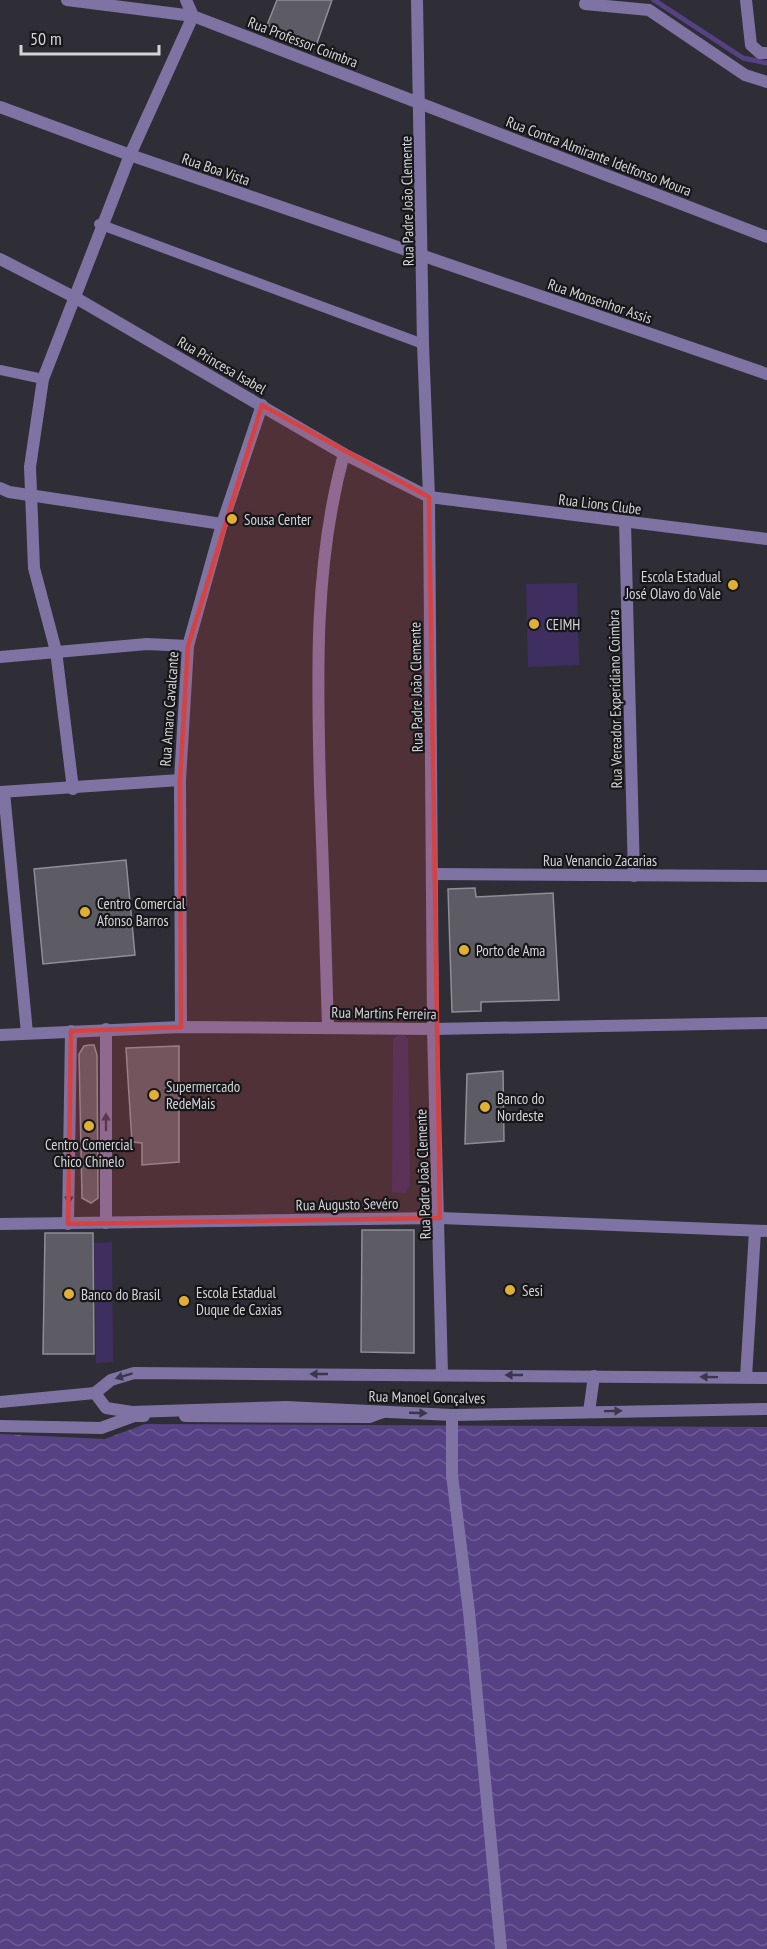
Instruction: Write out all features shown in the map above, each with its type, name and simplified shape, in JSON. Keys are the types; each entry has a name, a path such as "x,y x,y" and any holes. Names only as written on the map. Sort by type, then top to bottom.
{"street":[{"name":"Rua Professor Coimbra","path":"67,0 194,16 420,104"},
{"path":"186,0 194,16"},
{"path":"73,789 56,651 34,568 30,467 43,379 76,298 100,224 194,16 198,0"},
{"name":"Rua Padre João Clemente","path":"417,0 423,344 429,497 433,1029 440,1218 442,1374"},
{"path":"746,0 751,45 760,53 767,53"},
{"path":"585,4 649,10 745,75 767,82"},
{"name":"Rua Contra Almirante Idelfonso Moura","path":"420,104 767,237"},
{"name":"Rua Boa Vista","path":"0,107 130,155 423,256"},
{"name":"Rua Monsenhor Assis","path":"423,256 767,374"},
{"name":"Rua Princesa Isabel","path":"0,259 76,298 344,454 429,497"},
{"name":"Rua Amaro Cavalcante","path":"181,1027 180,780 188,646 222,524 262,405"},
{"path":"328,1028 318,709 318,627 328,521 344,454"},
{"path":"3,491 222,524"},
{"name":"Rua Lions Clube","path":"429,497 767,539"},
{"name":"Rua Vereador Experidiano Coimbra","path":"625,522 634,876"},
{"path":"0,657 147,644 188,646"},
{"path":"27,1033 2,792 180,780"},
{"name":"Rua Venancio Zacarias","path":"432,874 767,876"},
{"name":"Rua Martins Ferreira","path":"0,1035 181,1027 433,1029 767,1023"},
{"path":"106,1029 106,1223"},
{"path":"68,1224 71,1031"},
{"name":"Rua Augusto Sevéro","path":"0,1224 440,1218 761,1231"},
{"path":"746,1377 761,1231"},
{"name":"Rua Manoel Gonçalves","path":"0,1402 95,1392 111,1380 134,1373 767,1378"},
{"path":"589,1412 594,1376"},
{"name":"Rua Manoel Gonçalves","path":"95,1392 106,1408 132,1412 286,1407 384,1412 451,1420 589,1412 767,1409"},
{"path":"0,1426 101,1428 134,1416 291,1415 369,1418 384,1412"},
{"path":"451,1420 452,1475 469,1612 501,1949"}],"lane":[{"path":"100,224 423,344"},
{"path":"0,370 43,379"}],"highlighted area":[{"path":"262,405 429,497 440,1218 68,1224 71,1031 181,1027 180,780 188,646"}],"shaded area":[{"path":"577,583 579,665 528,667 526,584"},
{"path":"398,1035 404,1035 408,1039 410,1185 406,1193 392,1192 393,1039"},
{"path":"112,1242 113,1362 96,1363 94,1243"}],"water":[{"path":"145,1424 767,1427 767,1949 0,1949 0,1434 105,1439"}],"building":[{"path":"277,0 332,0 316,46 267,25"},
{"name":"Centro Comercial Afonso Barros","path":"126,860 135,955 43,964 34,869"},
{"path":"475,888 476,897 553,893 559,1000 481,1002 481,1011 452,1012 448,889"},
{"name":"Centro Comercial Chico Chinelo","path":"94,1045 97,1055 98,1198 91,1203 82,1198 79,1054 84,1046"},
{"name":"Supermercado RedeMais","path":"179,1046 179,1162 142,1165 142,1143 132,1142 126,1048"},
{"name":"Banco do Nordeste","path":"503,1071 504,1141 465,1144 467,1074"},
{"path":"362,1230 414,1230 414,1353 361,1352"},
{"name":"Banco do Brasil","path":"45,1233 93,1233 94,1354 43,1354"}],"waterway":[{"path":"654,0 743,58 767,63"}],"place":[{"name":"Sousa Center","path":"232,519"},
{"name":"Escola Estadual José Olavo do Vale","path":"733,585"},
{"name":"CEIMH","path":"534,624"},
{"name":"Centro Comercial Afonso Barros","path":"85,912"},
{"name":"Porto de Ama","path":"464,950"},
{"name":"Supermercado RedeMais","path":"154,1095"},
{"name":"Banco do Nordeste","path":"485,1107"},
{"name":"Centro Comercial Chico Chinelo","path":"89,1126"},
{"name":"Sesi","path":"510,1290"},
{"name":"Banco do Brasil","path":"69,1294"},
{"name":"Escola Estadual Duque de Caxias","path":"184,1301"}]}
